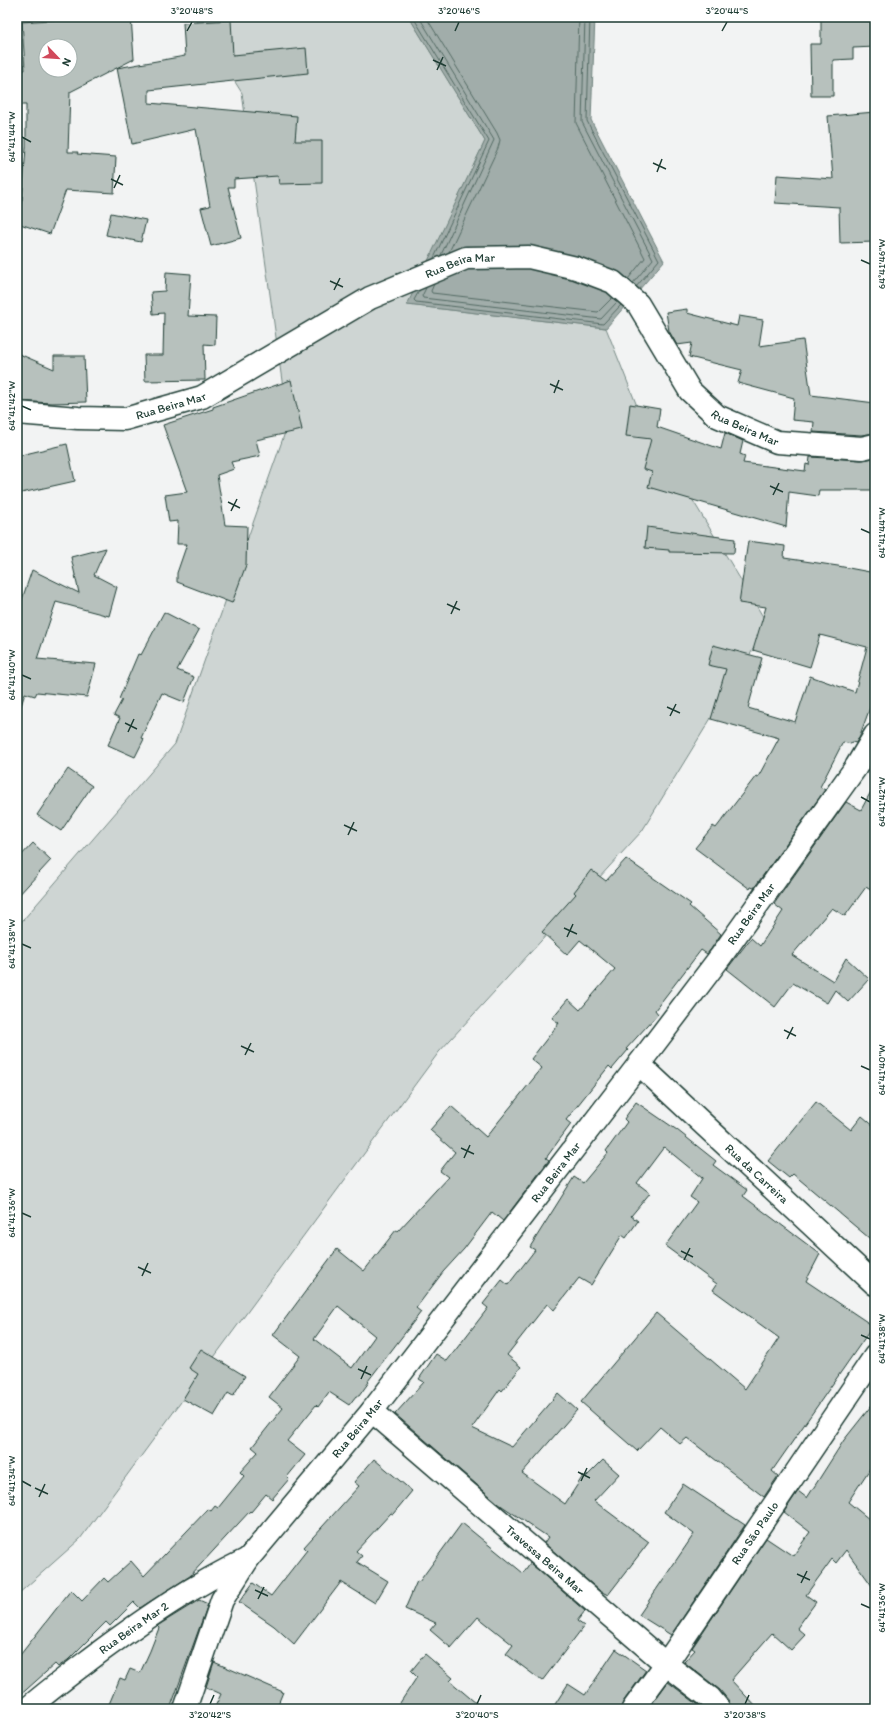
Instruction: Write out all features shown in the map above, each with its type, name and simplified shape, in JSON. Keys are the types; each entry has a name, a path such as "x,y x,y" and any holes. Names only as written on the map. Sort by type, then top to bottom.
{"street":[{"name":"Rua Beira Mar","path":"17,413 78,418 125,419 202,397 370,298 466,258 529,257 576,268 613,282 638,304 690,391 717,416 778,442 869,446"},
{"name":"Rua Beira Mar","path":"185,1709 222,1600 248,1560 372,1411 639,1064 721,956 856,767 875,735"},
{"name":"Rua da Carreira","path":"639,1064 875,1284"},
{"name":"Rua São Paulo","path":"633,1709 666,1664 875,1356"},
{"name":"Travessa Beira Mar","path":"372,1411 666,1664 710,1698 719,1709"},
{"name":"Rua Beira Mar 2","path":"27,1709 158,1609 210,1577 248,1560"}],"shaded area":[{"path":"194,17 409,17 485,141 408,305 606,328 639,411 768,625 642,831 439,1052 80,1539 17,1595 17,927 175,744 288,424 242,93"}],"water":[{"path":"409,17 595,17 591,120 664,261 606,328 407,305 485,141"}],"building":[{"path":"92,17 131,17 134,59 70,92 68,152 116,157 114,193 66,190 50,234 17,223 17,214 22,200 26,147 26,105 20,105 19,70 25,70 22,22"},
{"path":"821,17 875,17 875,47 853,48 853,59 833,60 833,96 811,96 810,44 821,44"},
{"path":"231,20 233,55 306,48 308,73 149,90 149,103 297,116 295,141 322,141 322,183 279,184 278,176 234,179 234,187 228,187 241,238 211,246 201,208 210,206 196,129 132,144 117,68 185,56 183,23"},
{"path":"875,112 875,242 840,243 839,207 775,203 777,175 833,179 828,116"},
{"path":"111,213 146,220 141,242 106,235"},
{"path":"166,272 191,274 188,316 216,317 215,345 204,344 205,380 145,381 144,355 163,355 164,313 153,314 151,292 165,291"},
{"path":"687,309 687,313 737,326 739,316 763,320 759,346 803,340 811,395 875,403 875,433 861,435 813,432 814,422 792,420 794,398 738,383 742,370 689,357 692,343 677,345 669,331 666,312"},
{"path":"17,353 54,369 54,356 84,356 86,402 52,403 17,401"},
{"path":"291,380 302,430 256,440 260,456 231,462 234,469 217,475 225,525 247,526 246,565 232,603 177,582 177,573 187,544 177,544 178,521 169,522 165,495 187,492 163,425 213,409 213,407"},
{"path":"630,404 660,409 657,427 721,449 725,433 743,441 740,454 745,456 743,463 805,471 806,464 809,465 810,457 861,460 875,458 875,490 819,490 818,496 789,492 786,527 648,487 652,472 643,469 651,439 626,436"},
{"path":"67,444 75,481 17,494 17,456"},
{"path":"647,527 735,539 734,553 669,552 669,550 645,548"},
{"path":"748,541 785,546 784,558 875,573 875,694 860,735 856,743 852,742 851,744 843,742 820,787 825,790 754,888 751,887 750,889 695,848 713,826 716,828 756,776 758,777 779,738 711,719 726,669 708,665 713,645 762,658 748,708 795,722 810,676 855,692 867,647 820,635 810,667 753,650 766,607 739,603"},
{"path":"106,548 94,575 117,587 109,616 56,602 37,659 96,664 87,697 37,692 35,696 25,693 21,706 17,705 17,614 32,570 79,593 71,557"},
{"path":"164,612 199,630 177,670 194,677 184,702 162,693 141,738 144,739 135,757 108,745 120,718 114,715 122,700 119,699 138,654 141,655"},
{"path":"68,769 92,786 61,831 37,815"},
{"path":"875,784 875,893 866,887 845,916 832,908 792,955 833,981 846,958 869,979 848,1002 835,990 827,1003 793,983 775,1007 727,969 751,938 760,946 783,911 774,904 846,802 861,810"},
{"path":"33,843 51,860 17,897 17,860"},
{"path":"626,859 691,904 689,906 721,934 707,954 701,950 655,1010 658,1014 626,1049 628,1050 612,1069 609,1066 566,1120 571,1124 546,1158 549,1160 503,1221 492,1212 464,1249 443,1272 416,1308 421,1312 368,1381 369,1382 359,1396 356,1396 349,1405 329,1392 318,1407 316,1405 287,1441 305,1455 287,1477 289,1479 272,1499 266,1494 251,1512 250,1511 190,1576 140,1608 134,1602 110,1626 106,1622 68,1660 58,1667 55,1664 17,1698 17,1659 71,1590 82,1601 104,1578 108,1582 131,1561 144,1576 208,1509 211,1511 215,1506 218,1508 244,1476 240,1472 258,1452 252,1447 283,1408 269,1397 300,1356 273,1335 337,1249 364,1271 396,1230 398,1231 448,1177 440,1171 455,1152 430,1130 451,1106 486,1137 542,1068 531,1059 559,1023 552,1018 568,999 580,1010 615,969 580,940 567,955 542,932 576,894 574,892 591,870 606,881","holes":["338,1306 375,1336 352,1368 314,1339"]},
{"path":"636,1102 677,1130 716,1161 713,1165 747,1190 743,1196 820,1254 806,1281 873,1326 772,1471 778,1476 764,1497 687,1438 680,1444 660,1427 637,1451 581,1402 656,1313 745,1389 779,1338 713,1290 717,1284 665,1246 697,1202 690,1197 703,1177 702,1178 664,1147 637,1183 650,1193 631,1216 638,1221 626,1238 622,1235 591,1285 579,1278 554,1310 547,1304 507,1355 521,1367 502,1391 500,1389 472,1428 512,1447 558,1393 577,1410 522,1473 565,1504 583,1476 585,1478 603,1460 619,1474 594,1501 649,1542 608,1595 600,1591 544,1543 548,1537 499,1504 395,1414 424,1382 419,1379 436,1354 447,1361 488,1308 483,1304 502,1280 508,1285 535,1250 530,1247 574,1177 583,1183 608,1153 606,1151 627,1122 624,1119"},
{"path":"816,1102 851,1130 862,1116 875,1127 875,1243 793,1174 789,1178 768,1161"},
{"path":"201,1349 245,1376 233,1396 228,1393 214,1416 183,1399 198,1374 189,1368"},
{"path":"875,1401 875,1461 848,1502 875,1524 875,1590 846,1550 836,1563 832,1559 806,1595 816,1602 797,1628 805,1635 791,1650 772,1633 731,1680 758,1709 731,1709 729,1701 720,1690 684,1662 695,1650 692,1648 766,1538 793,1556 810,1532 784,1512 798,1491 807,1498 844,1440"},
{"path":"374,1459 412,1491 393,1514 391,1513 356,1551 362,1556 357,1562 388,1581 375,1603 341,1582 294,1644 274,1626 239,1602 253,1583 271,1596 307,1550 304,1547 359,1486 354,1482"},
{"path":"683,1484 745,1525 671,1635 639,1615 694,1534 664,1512"},
{"path":"462,1523 523,1573 530,1563 585,1611 577,1621 584,1626 542,1681 506,1654 513,1645 478,1617 451,1648 430,1630 436,1623 405,1609 417,1581 419,1582"},
{"path":"199,1600 208,1604 170,1709 107,1709 120,1678 125,1680 130,1669 140,1673 159,1628 157,1626"},
{"path":"616,1649 646,1670 623,1702 621,1709 552,1709 568,1684 585,1695"},
{"path":"425,1654 453,1678 450,1681 483,1709 396,1709 417,1677 411,1671"},
{"path":"214,1662 283,1692 276,1709 214,1709 221,1694 206,1687"},
{"path":"668,1682 701,1707 703,1709 648,1709"}]}
